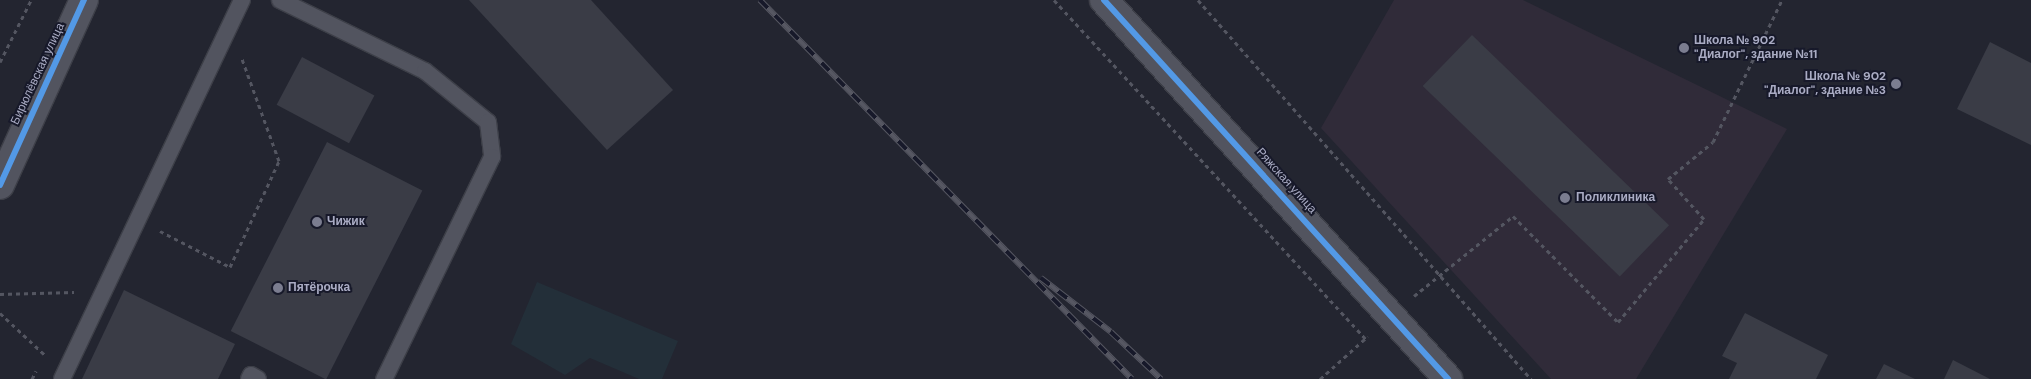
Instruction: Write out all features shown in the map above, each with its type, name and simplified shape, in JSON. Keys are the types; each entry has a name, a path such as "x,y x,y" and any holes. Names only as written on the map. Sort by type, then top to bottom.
{"street":[{"name":"Бирюлёвская улица","path":"0,185 84,0"},
{"name":"Ряжская улица","path":"1104,0 1448,379"}],"lane":[{"path":"62,379 242,0"},
{"path":"280,0 425,71 488,122 492,157 384,379"},
{"path":"249,379 251,375 258,379"}],"path":[{"path":"0,62 32,0"},
{"path":"1054,0 1372,345"},
{"path":"1198,0 1530,379"},
{"path":"1320,379 1391,315 1513,216 1618,322 1704,219 1668,178 1713,142 1782,0"},
{"path":"138,220 230,267 280,161 230,26"},
{"path":"0,294 76,292"},
{"path":"0,313 44,354"}],"shaded area":[{"name":"Поликлиника","path":"1394,0 1523,0 1787,129 1636,379 1551,379 1321,128"},
{"path":"537,282 678,341 662,379 639,379 590,358 565,375 511,344"}],"building":[{"path":"469,0 591,0 673,90 607,150"},
{"path":"1472,35 1669,225 1620,276 1423,86"},
{"path":"1990,42 2031,63 2031,145 1957,109"},
{"path":"302,57 374,95 349,143 277,105"},
{"path":"327,142 422,191 326,379 231,331"},
{"path":"124,290 235,344 218,379 82,379"},
{"path":"1745,313 1828,355 1816,379 1729,379 1737,363 1722,356"},
{"path":"1953,360 1990,379 1944,379"},
{"path":"1884,364 1915,379 1876,379"}],"railway":[{"path":"760,0 1132,379"},
{"path":"1041,278 1111,332 1161,379"}],"cycle path":[{"path":"0,185 84,0"},
{"path":"1104,0 1448,379"}],"place":[{"name":"Школа № 902 \"Диалог\", здание №11","path":"1684,48"},
{"name":"Школа № 902 \"Диалог\", здание №3","path":"1896,84"},
{"name":"Поликлиника","path":"1565,198"},
{"name":"Чижик","path":"317,222"},
{"name":"Пятёрочка","path":"278,288"}]}
